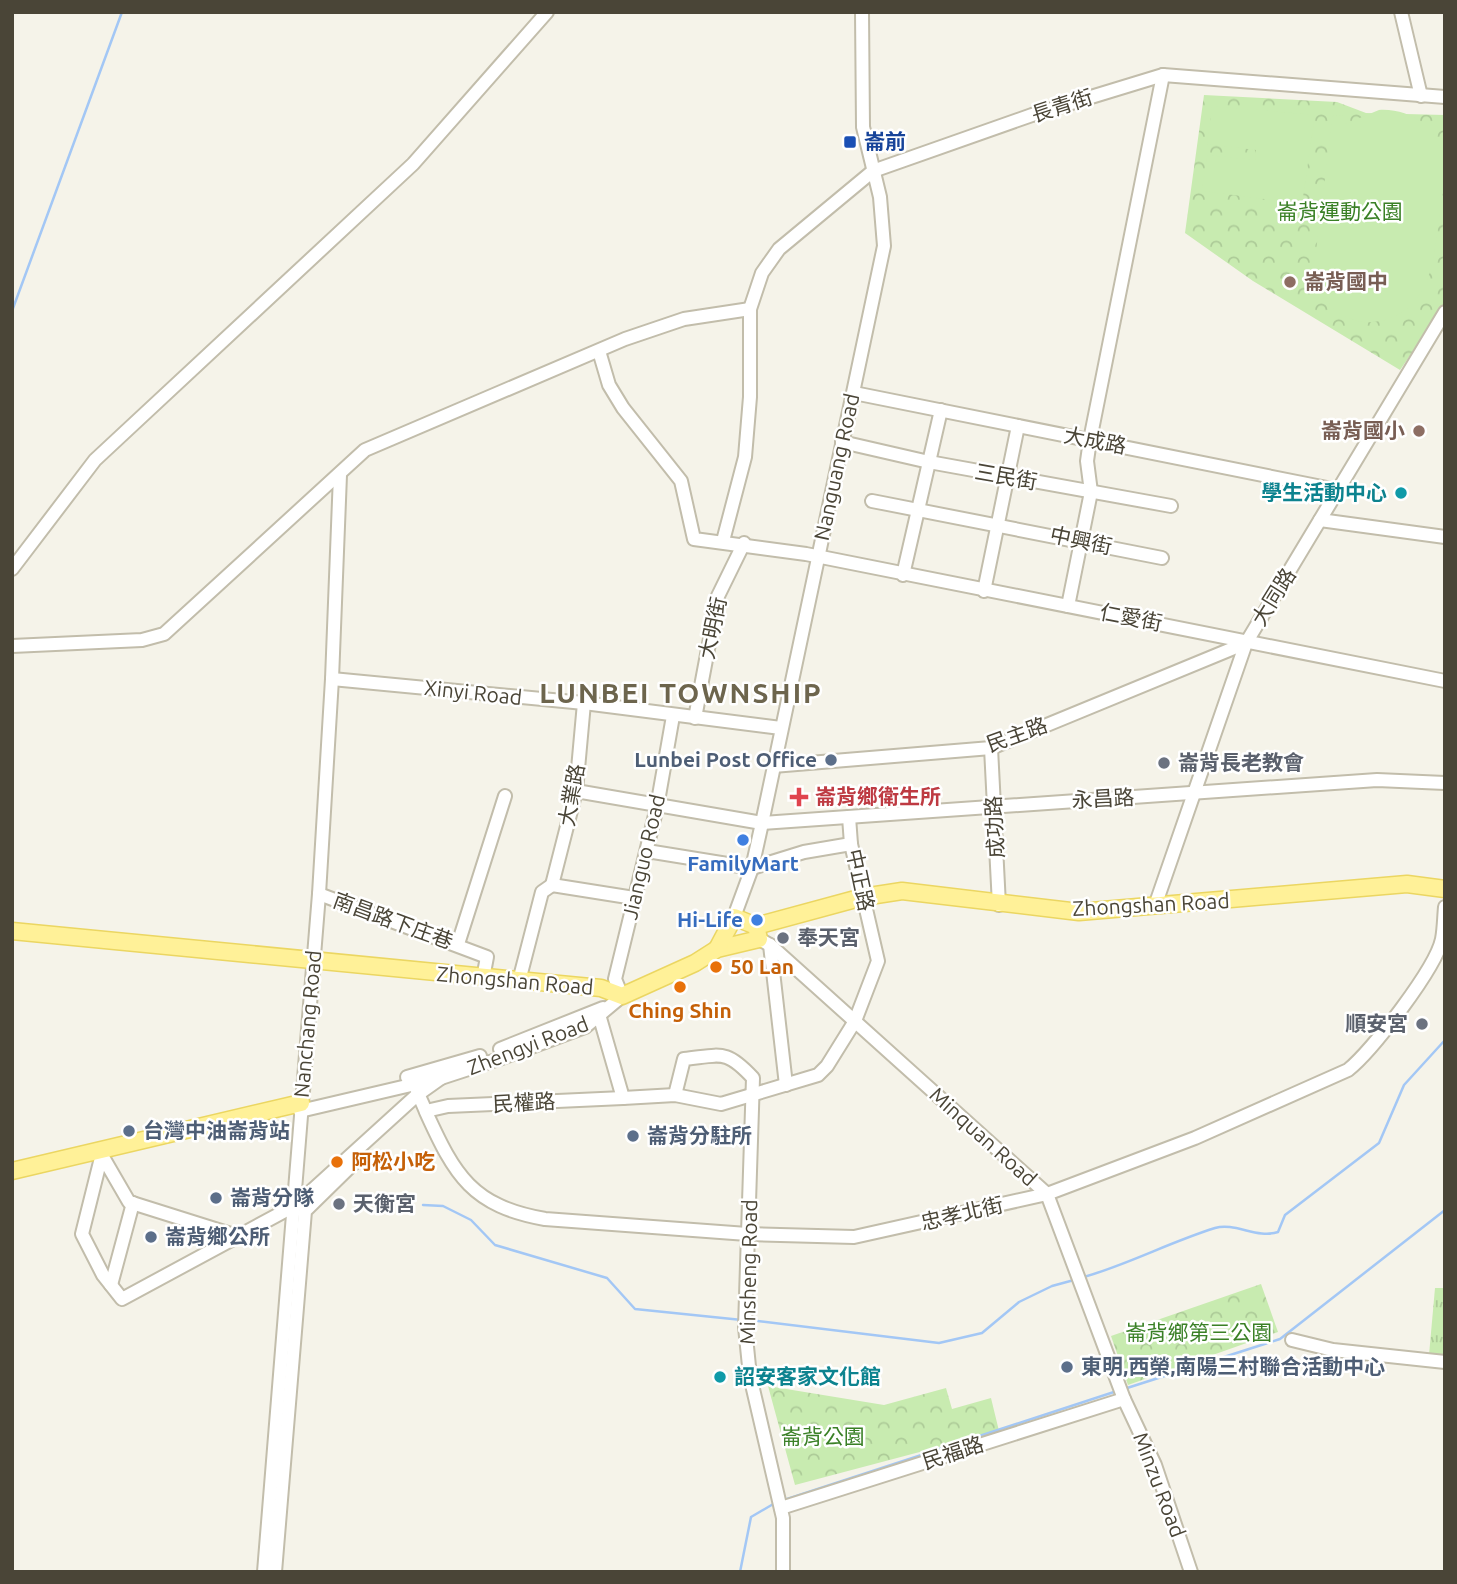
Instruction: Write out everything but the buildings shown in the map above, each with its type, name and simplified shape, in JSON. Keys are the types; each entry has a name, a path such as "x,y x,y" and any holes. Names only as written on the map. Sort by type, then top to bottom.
{"main road":[{"name":"Zhongshan Road","path":"12,931 601,988 622,996 695,963 717,949 762,936 863,897 902,891 999,905 1079,912 1406,884 1445,889"},
{"path":"717,949 734,917 762,936"},
{"name":"Zhengyi Road","path":"12,1171 100,1154 301,1107"},
{"name":"Zhengyi Road","path":"12,1179 100,1154"}],"street":[{"path":"12,569 95,460 413,164 547,12"},
{"name":"Nanguang Road","path":"734,917 752,869 884,246 880,197 863,127 862,12"},
{"path":"1401,12 1421,96"},
{"path":"1068,606 1091,492 1087,461 1090,440 1163,75"},
{"name":"長青街","path":"723,541 745,457 750,397 750,309 762,273 779,249 873,171 1032,116 1163,75 1445,97"},
{"path":"12,646 142,640 164,634 365,450 599,351 684,319 750,309"},
{"name":"大同路","path":"1155,906 1246,643 1445,312"},
{"name":"仁愛街","path":"599,351 609,385 623,408 681,481 694,538 744,543 1445,681"},
{"name":"大成路","path":"853,393 1337,490"},
{"path":"903,575 941,410"},
{"path":"984,591 1000,524 1018,426"},
{"name":"三民街","path":"842,442 929,462 1171,506"},
{"name":"Nanchang Road","path":"275,1572 300,1208 301,1107 332,679 340,475"},
{"path":"872,501 1000,524"},
{"path":"1320,520 1445,537"},
{"name":"中興街","path":"1000,524 1161,558"},
{"name":"大明街","path":"695,718 718,596 744,543"},
{"path":"1223,636 1227,649"},
{"name":"民主路","path":"773,766 991,748 1246,643"},
{"name":"Xinyi Road","path":"332,679 584,704 781,728"},
{"name":"大業路","path":"519,981 542,892 551,885 576,791 584,704"},
{"name":"Jianguo Road","path":"622,996 615,979 657,807 673,716"},
{"name":"成功路","path":"991,748 999,905"},
{"name":"永昌路","path":"576,791 762,823 1195,795 1377,780 1445,783"},
{"path":"457,944 505,796"},
{"name":"中正路","path":"849,817 851,844 878,961 855,1021"},
{"path":"647,851 752,869 804,852 851,844"},
{"path":"551,885 634,898"},
{"name":"南昌路下庄巷","path":"318,894 487,957 483,978"},
{"name":"忠孝北街","path":"415,1085 435,1134 456,1172 481,1196 517,1214 545,1219 747,1234 854,1237 1047,1195 1195,1138 1348,1070 1365,1056 1433,960 1442,940 1445,907"},
{"path":"762,936 786,1085"},
{"name":"Minquan Road","path":"762,936 1047,1195 1124,1399"},
{"name":"Zhengyi Road","path":"301,1107 415,1085 600,1014 622,996"},
{"path":"600,1014 623,1098"},
{"path":"675,1095 684,1059 718,1055 734,1057 753,1078 755,1095 818,1075 855,1021"},
{"path":"100,1154 82,1234 103,1275 122,1299 237,1236 300,1208 415,1085 443,1073"},
{"name":"民權路","path":"426,1111 448,1106 675,1095 722,1104 755,1095"},
{"name":"Minsheng Road","path":"755,1095 745,1327 750,1376 781,1508 783,1572"},
{"path":"100,1154 129,1202 237,1236"},
{"path":"111,1285 133,1203"},
{"name":"Nanchang Road","path":"264,1572 300,1208"},
{"path":"1292,1340 1333,1350 1445,1362"},
{"name":"民福路","path":"781,1508 1124,1399"},
{"name":"Minzu Road","path":"1124,1399 1155,1465 1191,1572"}],"green space":[{"name":"崙背運動公園","path":"1204,95 1337,102 1366,113 1445,115 1445,305 1400,370 1253,281 1185,233"},
{"path":"1212,106 1315,115 1302,204 1202,191 1207,155 1255,160 1256,150 1207,144"},
{"path":"1379,110 1402,112 1421,122 1436,138 1445,167 1435,248 1423,289 1415,301 1391,318 1365,322 1354,320 1337,311 1327,301 1324,293 1311,291 1333,115 1345,116 1345,124"},
{"name":"崙背鄉第三公園","path":"1261,1284 1278,1332 1128,1385 1111,1336"},
{"path":"1435,1288 1445,1288 1445,1357 1429,1355"},
{"name":"崙背公園","path":"768,1386 884,1405 946,1388 952,1409 991,1398 999,1431 795,1485"}],"waterway":[{"path":"12,311 122,12"},
{"path":"1084,1277 1215,1228 1230,1227 1270,1234 1278,1232 1285,1215 1379,1143 1404,1085 1445,1040"},
{"path":"423,1205 443,1206 471,1220 495,1245 607,1278 635,1309 742,1320"},
{"path":"1124,1389 1280,1339 1445,1210"},
{"path":"749,1320 939,1343 982,1333 1019,1302 1052,1286 1074,1280"},
{"path":"784,1500 1117,1391"},
{"path":"740,1572 751,1517 775,1503"}],"place":[{"name":"崙前","path":"850,142"},
{"name":"崙背國中","path":"1290,282"},
{"name":"崙背國小","path":"1419,431"},
{"name":"學生活動中心","path":"1401,493"},
{"name":"Lunbei Post Office","path":"831,760"},
{"name":"崙背長老教會","path":"1164,763"},
{"name":"崙背鄉衛生所","path":"799,797"},
{"name":"FamilyMart","path":"743,840"},
{"name":"Hi-Life","path":"757,920"},
{"name":"奉天宮","path":"783,938"},
{"name":"50 Lan","path":"716,967"},
{"name":"Ching Shin","path":"680,987"},
{"name":"順安宮","path":"1422,1024"},
{"name":"台灣中油崙背站","path":"129,1131"},
{"name":"崙背分駐所","path":"633,1136"},
{"name":"阿松小吃","path":"337,1162"},
{"name":"崙背分隊","path":"216,1198"},
{"name":"天衡宮","path":"339,1204"},
{"name":"崙背鄉公所","path":"151,1237"},
{"name":"東明,西榮,南陽三村聯合活動中心","path":"1067,1367"},
{"name":"詔安客家文化館","path":"720,1377"}],"district":[{"name":"LUNBEI TOWNSHIP","path":"681,693"}]}
